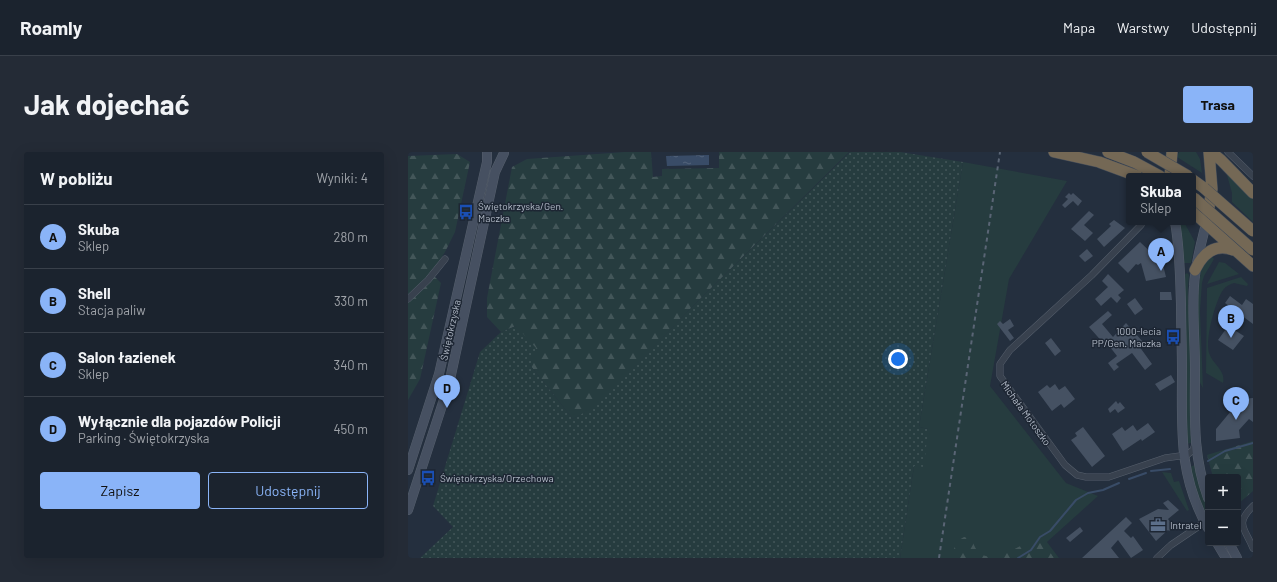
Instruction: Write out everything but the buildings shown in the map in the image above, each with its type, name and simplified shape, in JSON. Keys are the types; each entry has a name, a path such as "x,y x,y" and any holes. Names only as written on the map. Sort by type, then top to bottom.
{"highway":[{"path":"1054,152 1098,162 1129,173"},
{"path":"1108,152 1134,162 1154,173"},
{"path":"1147,152 1183,173"},
{"path":"1170,173 1172,152"},
{"path":"1210,152 1221,160 1253,193"},
{"path":"1206,224 1212,189 1210,152"},
{"path":"1196,182 1253,231"},
{"path":"1196,201 1253,250"},
{"path":"1196,215 1253,266"},
{"path":"1195,270 1203,256 1211,250 1227,247 1235,250"}],"main road":[{"name":"Świętokrzyska","path":"408,470 439,374 487,162 487,152"},
{"path":"493,152 507,153"},
{"name":"Świętokrzyska","path":"408,510 449,384 495,172 507,153"},
{"path":"1205,488 1195,444 1194,427 1194,288 1195,270 1206,224"},
{"path":"1175,225 1180,271 1182,365 1180,425 1183,456 1189,480 1205,522"},
{"path":"1180,271 1187,266 1195,270"},
{"path":"1219,546 1226,558"},
{"path":"1231,546 1237,558"}],"street":[{"path":"1228,152 1253,176"},
{"name":"Michała Motoszko","path":"1141,225 1092,275 1010,350 1003,359 999,371 1002,381 1019,404 1065,465 1077,475 1092,478 1109,477 1160,460 1183,456"},
{"path":"408,299 428,280 445,259"},
{"path":"1183,456 1190,453 1195,444"},
{"path":"1253,506 1243,516 1242,521 1253,548"},
{"path":"1158,558 1171,544 1205,526"}],"green space":[{"path":"625,152 651,152 653,177 662,176 662,169 719,168 719,152 849,152 693,306 597,406 573,419 530,365 516,326 501,332 487,317 487,298 512,167 527,159"},
{"path":"850,152 900,152 963,162 919,427 928,429 924,467 914,466 900,558 420,558 453,527 433,506 480,352 501,332 516,326 536,348 530,365 573,419 597,405 693,306"},
{"path":"1179,152 1196,152 1200,159 1202,173 1177,157"},
{"path":"457,154 470,162 455,232 445,252 431,273 441,283 420,379 408,400 408,156"},
{"path":"963,162 1067,181 1009,279 990,386 1066,483 1098,496 1047,542 1059,558 900,558 914,466 928,429 919,427"},
{"path":"1225,168 1253,199 1253,222 1232,202 1232,193"},
{"path":"1179,225 1186,225 1195,242 1191,263 1183,263"},
{"path":"1211,255 1214,259 1204,276 1202,283 1200,311 1203,388 1198,379 1198,293 1201,269"},
{"path":"1219,262 1225,263 1239,274 1207,284"},
{"path":"1187,273 1189,275 1188,301 1191,344 1191,443 1185,444 1184,275"},
{"path":"1241,277 1248,284 1247,286 1234,283 1228,285 1220,296 1208,339 1209,353 1223,375 1223,383 1206,373 1207,288"},
{"path":"1253,441 1253,491 1241,501 1241,474 1212,474 1207,455"},
{"path":"1195,465 1205,498 1205,513 1197,494 1189,467"},
{"path":"1162,472 1171,473 1174,482 1179,481 1189,510 1187,511"},
{"path":"964,537 971,538 975,548 982,555 996,558 953,558 956,543"},
{"path":"1030,541 1043,542 1054,558 997,558"}],"water":[{"path":"709,155 709,165 667,166 666,156"}],"waterway":[{"path":"1208,461 1225,451 1253,443"},
{"path":"1151,471 1170,469"},
{"path":"1129,479 1146,473"},
{"path":"1018,558 1031,550 1040,537 1050,531 1076,500 1088,493 1103,490 1119,483"}],"railway":[{"path":"939,558 1000,152"}],"place":[{"name":"Świętokrzyska/Gen. Maczka","path":"466,212"},
{"name":"Skuba","path":"1161,271"},
{"name":"1000-lecia PP/Gen. Maczka","path":"1173,337"},
{"name":"Shell","path":"1231,338"},
{"name":"Wyłącznie dla pojazdów Policji","path":"447,408"},
{"name":"Salon łazienek","path":"1236,420"},
{"name":"Świętokrzyska/Orzechowa","path":"428,478"},
{"name":"Intratel","path":"1158,525"}]}
